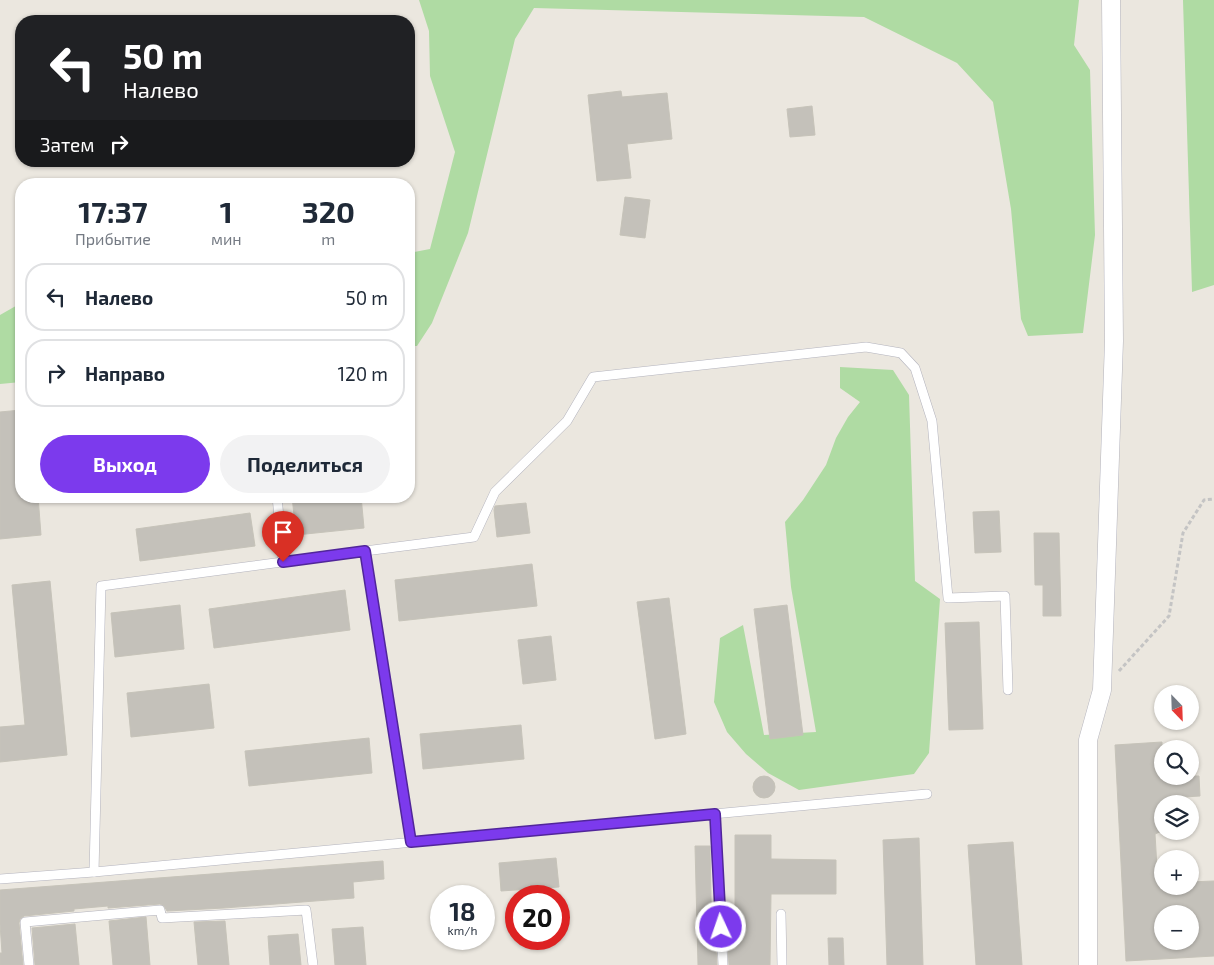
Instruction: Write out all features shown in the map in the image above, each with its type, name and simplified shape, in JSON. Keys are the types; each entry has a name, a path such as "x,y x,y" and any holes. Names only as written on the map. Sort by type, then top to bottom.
{"street":[{"path":"1088,965 1088,740 1102,690 1114,341 1111,0"}],"lane":[{"path":"94,872 101,586 474,537 495,492 567,421 593,377 866,348 901,353 915,368 932,421 948,598 1005,596 1008,690"},
{"path":"278,503 283,562"},
{"path":"365,551 411,842"},
{"path":"0,879 94,872 927,794"},
{"path":"715,814 723,965"},
{"path":"29,965 25,922 160,910 162,918 306,910 313,965"},
{"path":"781,914 782,965"}],"path":[{"path":"1102,690 1169,616 1183,533 1204,500 1214,499"}],"green space":[{"path":"419,0 1079,0 1074,45 1090,70 1095,235 1083,333 1028,336 1021,319 1011,209 993,102 957,63 864,17 534,8 515,39 468,233 432,323 417,346 415,346 415,252 430,249 455,152 430,76 429,31"},
{"path":"1183,0 1214,0 1214,285 1192,292"},
{"path":"15,306 15,383 0,384 0,315"},
{"path":"840,367 893,370 909,395 915,581 940,599 929,753 914,774 799,790 768,773 746,754 727,732 714,702 720,638 743,625 764,735 816,732 791,587 785,522 803,500 826,465 836,438 848,417 860,402 840,388"}],"building":[{"path":"621,91 622,97 667,93 672,139 627,144 631,178 597,181 588,95"},
{"path":"812,106 815,135 790,137 787,109"},
{"path":"625,197 650,200 645,238 620,235"},
{"path":"15,411 15,503 39,503 41,535 0,539 0,412"},
{"path":"293,503 362,503 364,528 296,535"},
{"path":"526,503 530,533 497,537 495,506"},
{"path":"999,511 1001,552 975,553 973,512"},
{"path":"250,513 255,546 140,561 136,529"},
{"path":"1034,533 1059,533 1061,616 1043,616 1043,585 1035,585"},
{"path":"532,564 537,606 399,621 395,580"},
{"path":"50,581 67,755 0,762 0,727 25,725 12,585"},
{"path":"345,590 350,630 214,648 209,609"},
{"path":"669,598 686,734 655,739 637,602"},
{"path":"180,605 184,649 115,657 111,613"},
{"path":"787,605 803,735 770,739 754,609"},
{"path":"979,622 983,729 949,730 945,623"},
{"path":"551,636 556,680 523,684 518,640"},
{"path":"209,684 214,728 131,737 127,693"},
{"path":"521,725 524,759 423,769 420,734"},
{"path":"369,738 372,773 249,786 245,751"},
{"path":"1154,743 1154,785 1199,785 1199,776 1200,796 1154,795 1154,840 1156,850 1154,850 1154,895 1199,895 1199,882 1214,881 1214,956 1126,961 1115,745"},
{"path":"764,776 772,779 775,787 772,795 764,798 756,795 753,787 756,779"},
{"path":"735,835 771,835 771,859 836,860 836,894 771,894 770,965 729,965 728,949 735,949"},
{"path":"919,838 923,965 887,965 883,840"},
{"path":"1013,842 1022,965 976,965 968,845"},
{"path":"695,846 710,846 712,949 716,949 717,965 698,965"},
{"path":"556,858 559,885 505,885 505,891 501,891 499,863"},
{"path":"383,861 384,879 353,882 354,898 167,911 160,904 108,908 108,906 24,916 20,919 19,923 23,965 0,965 0,953 2,953 0,890"},
{"path":"146,917 150,965 113,965 109,921"},
{"path":"225,921 229,965 198,965 194,922"},
{"path":"75,924 79,965 35,965 32,928"},
{"path":"363,927 366,965 335,965 332,929"},
{"path":"298,934 301,965 270,965 268,936"},
{"path":"828,938 843,938 844,965 829,965"}],"route":[{"path":"283,562 365,551 411,842 715,814 721,927"}]}
